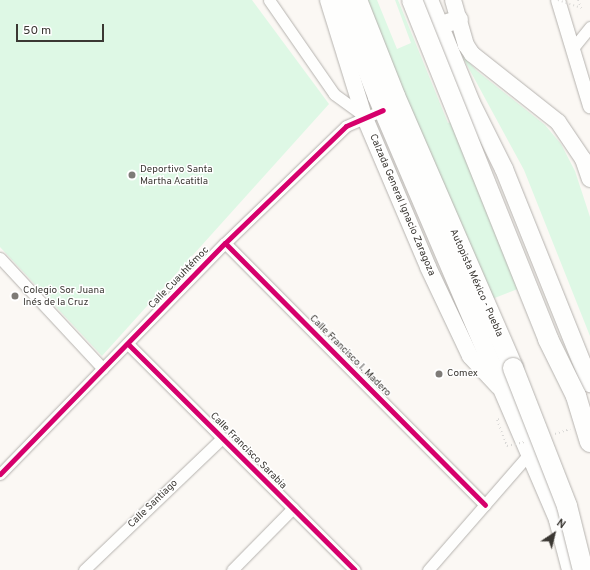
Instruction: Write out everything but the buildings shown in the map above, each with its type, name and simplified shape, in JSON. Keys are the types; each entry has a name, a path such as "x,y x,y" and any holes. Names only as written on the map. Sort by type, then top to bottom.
{"highway":[{"name":"Calzada General Ignacio Zaragoza","path":"340,0 383,110 507,395 529,454 558,520 571,570"},
{"name":"Autopista México - Puebla","path":"357,0 394,96 544,443 567,506 583,570"},
{"path":"412,0 545,332 576,396 590,442"},
{"path":"429,0 438,26 504,169 590,383"},
{"path":"438,26 459,19"}],"main road":[{"name":"Calzada General Ignacio Zaragoza","path":"328,0 364,116 470,356 507,395"},
{"path":"453,0 466,45 472,54 558,122 583,159 590,179"}],"street":[{"path":"269,0 334,94 364,116"},
{"path":"558,0 590,106"},
{"path":"573,48 590,27"},
{"name":"Calle Cuauhtémoc","path":"0,474 225,243 346,126 364,116 383,110"},
{"name":"Calle Francisco I. Madero","path":"225,243 485,505"},
{"path":"0,258 103,369"},
{"name":"Calle Francisco Sarabia","path":"128,344 355,570"},
{"name":"Calle Santiago","path":"84,570 222,438"},
{"path":"428,570 529,454"},
{"path":"232,570 293,508"}],"path":[{"path":"558,0 581,8 578,0"},
{"path":"497,420 507,446"}],"green space":[{"name":"Deportivo Santa Martha Acatitla","path":"0,0 252,0 329,104 102,356 0,247"},
{"path":"368,0 377,0 397,49 411,43 395,0 398,0 448,123 463,116 536,282 474,306"},
{"path":"461,54 477,71 545,125 561,144 575,171 590,217 590,336 524,170"}],"cycle path":[{"path":"0,474 225,243 346,126 383,110"},
{"path":"225,243 485,505"},
{"path":"128,344 355,570"}],"place":[{"name":"Deportivo Santa Martha Acatitla","path":"132,175"},
{"name":"Colegio Sor Juana Inés de la Cruz","path":"15,296"},
{"name":"Comex","path":"439,374"}]}
